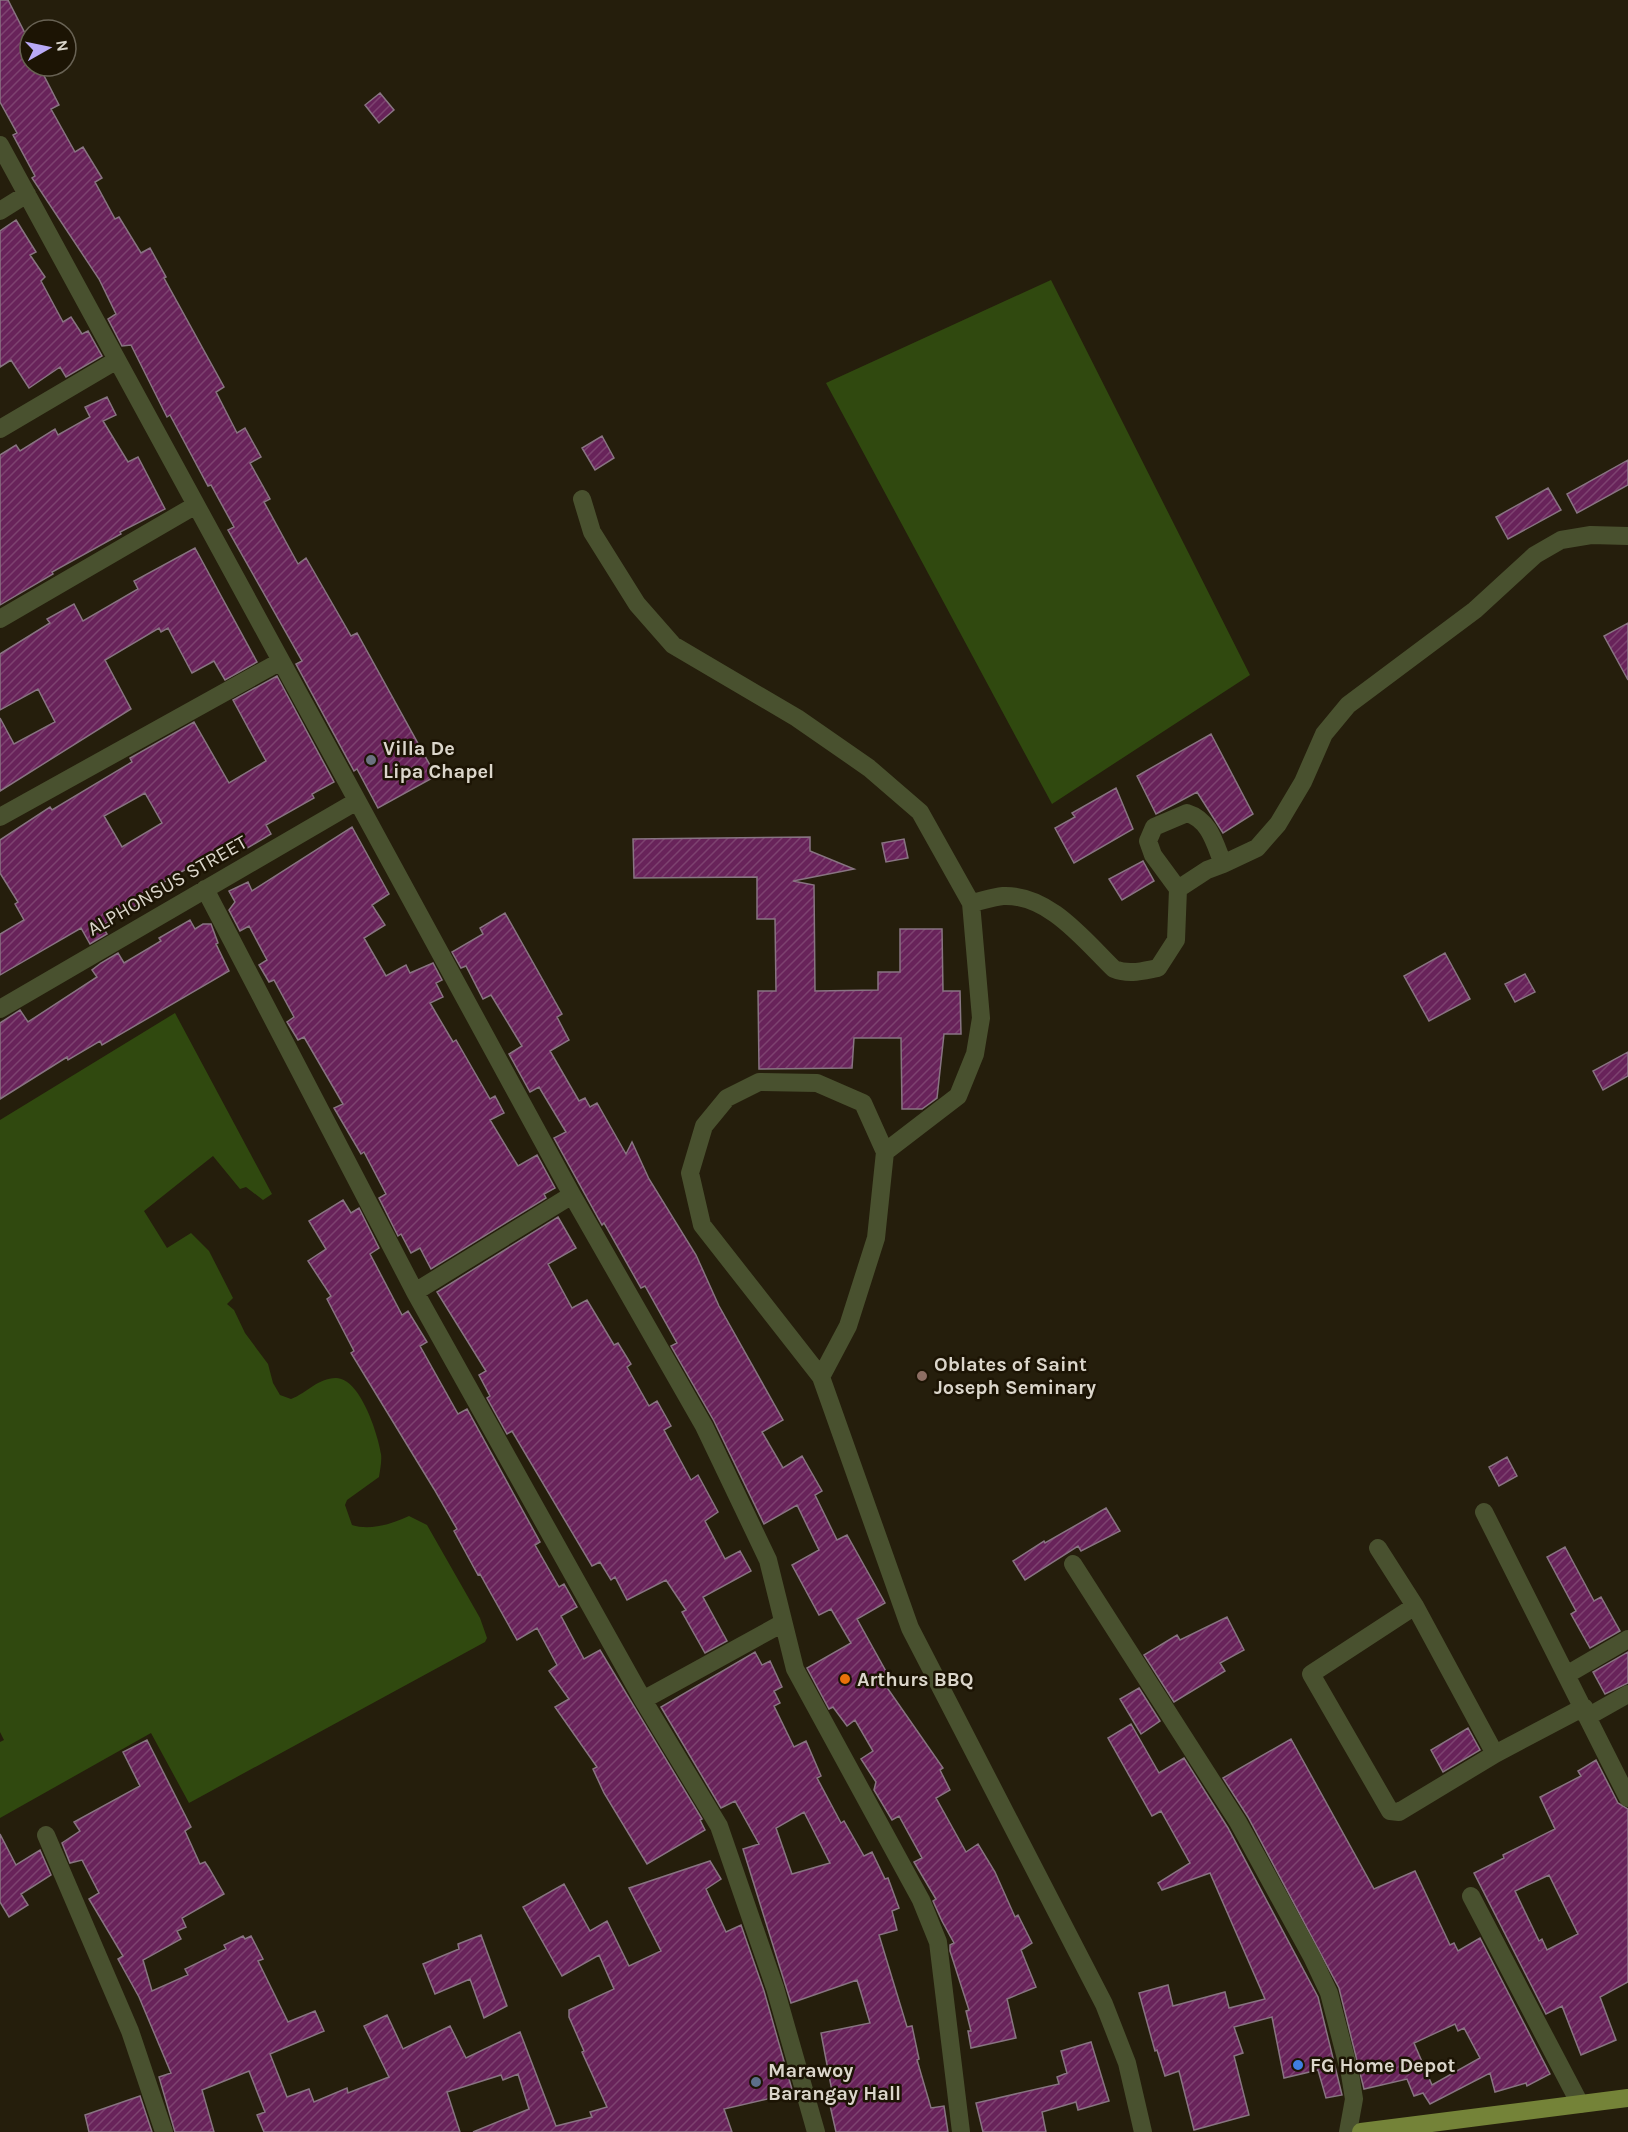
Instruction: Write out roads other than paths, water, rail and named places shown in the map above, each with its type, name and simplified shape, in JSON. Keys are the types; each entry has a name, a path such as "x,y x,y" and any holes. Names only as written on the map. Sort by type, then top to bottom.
{"main road":[{"path":"1360,2132 1628,2098"}],"street":[{"path":"0,145 572,1195 704,1426 768,1560 795,1669 921,1900 938,1942 961,2132"},
{"path":"0,211 27,194"},
{"path":"0,429 117,360"},
{"path":"582,499 592,532 631,595 673,645 797,718 869,768 920,812 971,903 981,1018 975,1054 958,1096 885,1152"},
{"path":"0,619 196,506"},
{"path":"1178,889 1207,870 1257,848 1278,824 1303,782 1324,734 1348,705 1475,610 1535,555 1561,540 1591,535 1628,536"},
{"path":"0,817 281,661"},
{"name":"ALPHONSUS STREET","path":"0,1009 357,801"},
{"path":"971,903 1002,896 1018,897 1049,909 1114,969 1124,973 1134,973 1158,968 1176,940 1178,889 1153,855 1148,841 1154,827 1165,820 1187,813 1198,816 1209,829 1223,864"},
{"path":"206,889 415,1292 643,1700 719,1826 775,1988 816,2132"},
{"path":"821,1377 848,1326 876,1238 885,1152 863,1103 817,1083 759,1082 727,1098 704,1126 690,1173 702,1225 821,1377 910,1628 1104,2004 1127,2063 1143,2132"},
{"path":"415,1292 572,1195"},
{"path":"1484,1512 1587,1711 1628,1798"},
{"path":"1378,1548 1415,1606 1495,1754"},
{"path":"1073,1564 1238,1822 1312,1957 1329,1993 1350,2074 1354,2099 1348,2132"},
{"path":"1415,1606 1318,1667 1311,1674 1390,1811 1399,1812 1495,1754 1628,1694"},
{"path":"643,1700 783,1623"},
{"path":"1568,1674 1628,1639"},
{"path":"45,1835 130,2031 164,2132"},
{"path":"1471,1896 1580,2103"}],"place":[{"name":"Villa De Lipa Chapel","path":"371,760"},
{"name":"Oblates of Saint Joseph Seminary","path":"922,1376"},
{"name":"Arthurs BBQ","path":"845,1679"},
{"name":"FG Home Depot","path":"1298,2065"},
{"name":"Marawoy Barangay Hall","path":"756,2082"}]}
